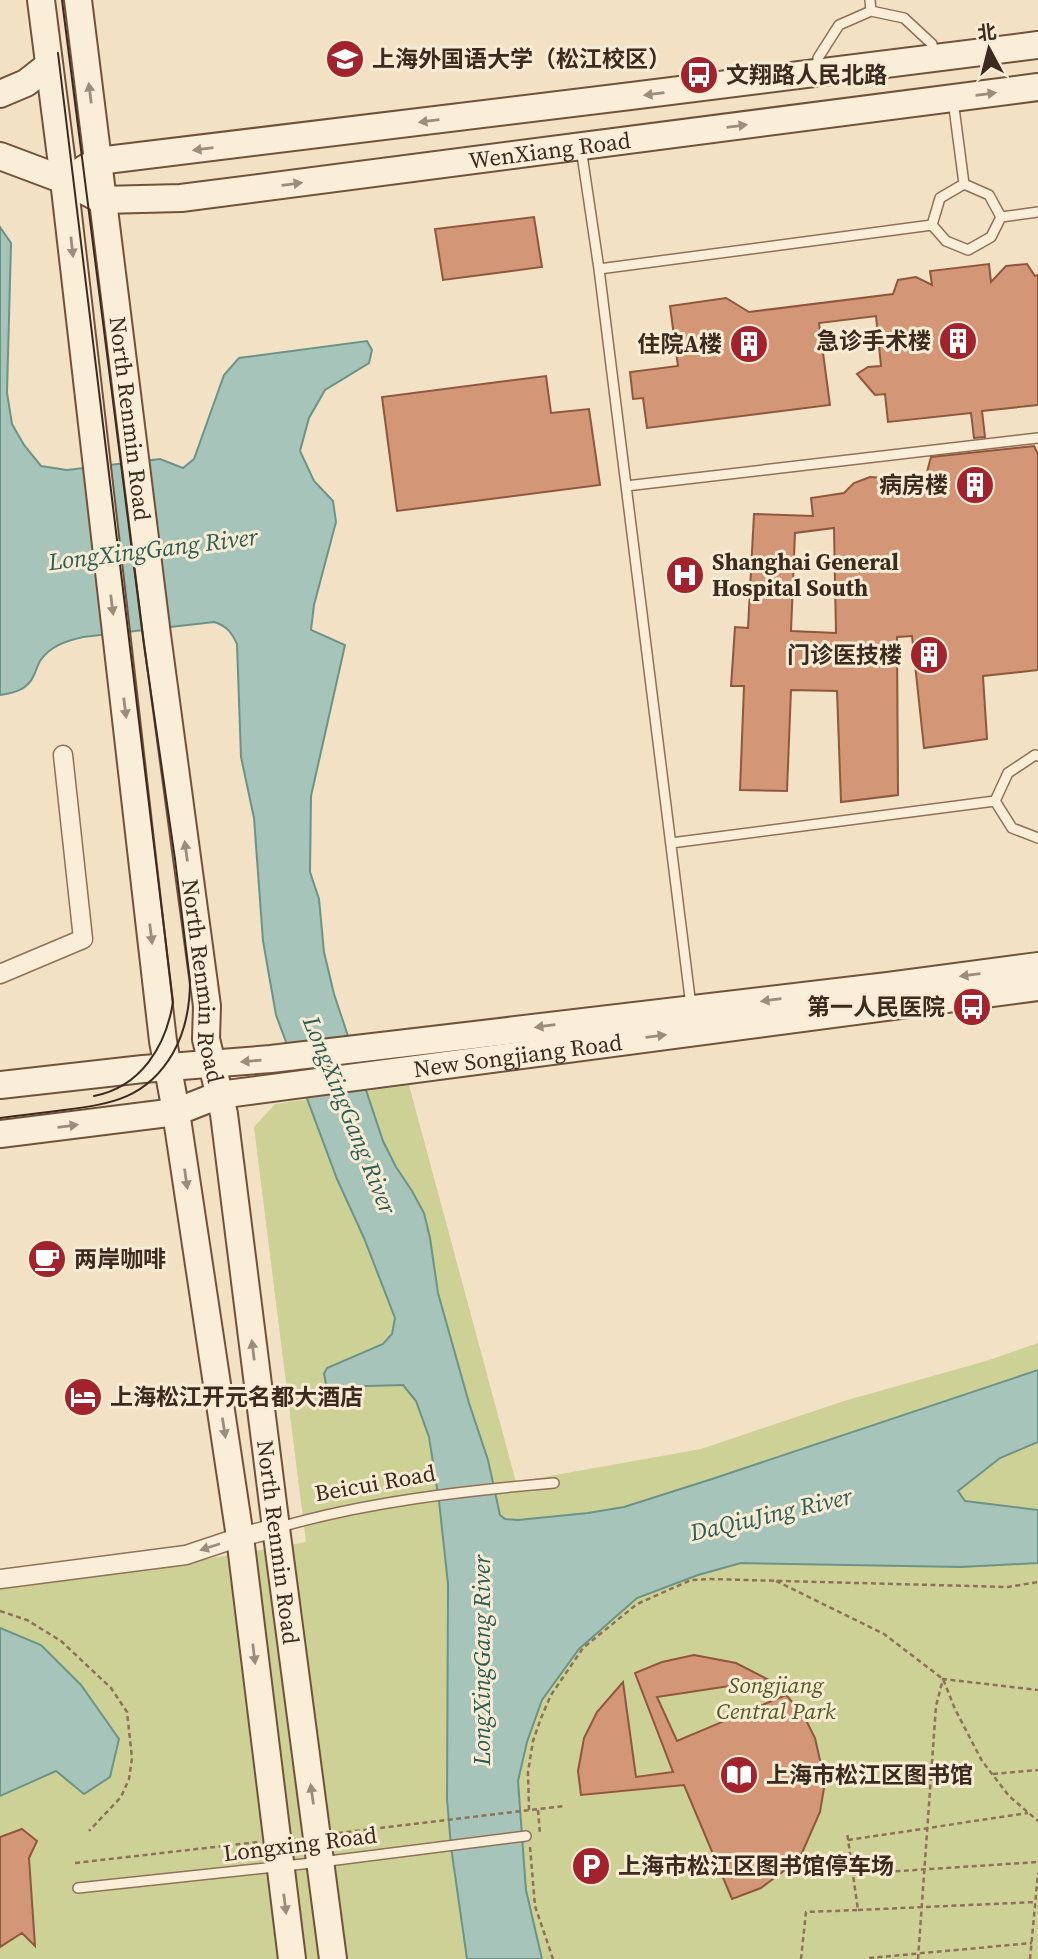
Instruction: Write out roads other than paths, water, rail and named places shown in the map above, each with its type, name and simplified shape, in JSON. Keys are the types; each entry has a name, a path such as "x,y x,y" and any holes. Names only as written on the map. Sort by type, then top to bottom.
{"main road":[{"name":"North Renmin Road","path":"41,0 160,1019 240,1537 292,1959"},
{"name":"North Renmin Road","path":"78,0 157,635 207,1006 206,1039 224,1114 333,1959"},
{"name":"WenXiang Road","path":"64,180 98,161 702,89 1038,45"},
{"path":"0,94 26,83 49,65"},
{"name":"WenXiang Road","path":"0,156 64,180 102,200 181,198 1038,87"},
{"name":"New Songjiang Road","path":"0,1085 290,1057 1038,966"},
{"name":"New Songjiang Road","path":"0,1135 176,1112 219,1095 295,1084 1038,987"}],"street":[{"path":"0,974 83,939 63,755"},
{"name":"Beicui Road","path":"0,1579 186,1555 276,1528"}],"lane":[{"path":"870,0 871,10"},
{"path":"818,72 818,58 839,25 871,10 904,18 932,44 934,58"},
{"path":"953,98 964,184"},
{"path":"581,146 599,269 692,1009"},
{"path":"964,184 989,195 1001,217"},
{"path":"932,225 940,198 964,184"},
{"path":"1001,217 1038,212"},
{"path":"932,225 946,242 968,250 991,237 1001,217"},
{"path":"599,269 932,225"},
{"path":"626,486 1038,438"},
{"path":"995,801 1008,773 1035,755 1038,756"},
{"path":"671,843 995,801"},
{"path":"995,801 1012,828 1038,838"},
{"name":"Beicui Road","path":"276,1528 319,1515 554,1482"},
{"name":"Longxing Road","path":"78,1888 321,1862 526,1836"}],"water":[{"path":"0,227 11,243 7,393 12,424 41,466 67,470 160,459 183,468 194,459 224,375 239,358 367,341 372,350 369,363 325,390 309,418 300,451 314,481 333,501 336,522 314,605 311,630 345,645 311,796 310,872 319,899 324,952 334,994 383,1141 424,1213 438,1293 488,1460 500,1515 505,1519 518,1520 624,1507 1038,1370 1038,1442 1000,1458 958,1491 965,1501 1038,1510 1038,1563 961,1567 741,1563 698,1575 637,1598 579,1649 542,1700 527,1742 518,1781 526,1890 542,1959 467,1959 447,1799 448,1584 429,1437 416,1401 403,1385 334,1387 326,1384 324,1374 327,1368 383,1344 392,1334 395,1318 364,1238 337,1179 276,1015 263,941 254,818 241,757 237,644 229,630 214,622 83,637 54,648 40,661 27,685 15,692 0,695"},
{"path":"0,1628 41,1645 81,1685 119,1739 110,1777 84,1794 56,1771 0,1796"}],"tram line":[{"path":"0,1118 98,1105 140,1089 152,1080 173,1053 186,1018 190,991 62,0"},
{"path":"58,53 173,1002 170,1018 157,1049 138,1074 125,1084 94,1096"}],"place":[{"name":"上海外国语大学（松江校区）","path":"345,59"},
{"name":"文翔路人民北路","path":"699,75"},
{"name":"急诊手术楼","path":"958,341"},
{"name":"住院A楼","path":"749,344"},
{"name":"病房楼","path":"975,485"},
{"name":"Shanghai General Hospital South","path":"685,575"},
{"name":"门诊医技楼","path":"929,655"},
{"name":"第一人民医院","path":"972,1007"},
{"name":"两岸咖啡","path":"47,1259"},
{"name":"上海松江开元名都大酒店","path":"83,1397"},
{"name":"上海市松江区图书馆","path":"739,1775"},
{"name":"上海市松江区图书馆停车场","path":"591,1866"}],"water label":[{"name":"LongXingGang River","path":"153,549"},
{"name":"LongXingGang River","path":"350,1115"},
{"name":"DaQiuJing River","path":"771,1514"},
{"name":"LongXingGang River","path":"481,1660"}],"park label":[{"name":"Songjiang Central Park","path":"776,1698"}]}
